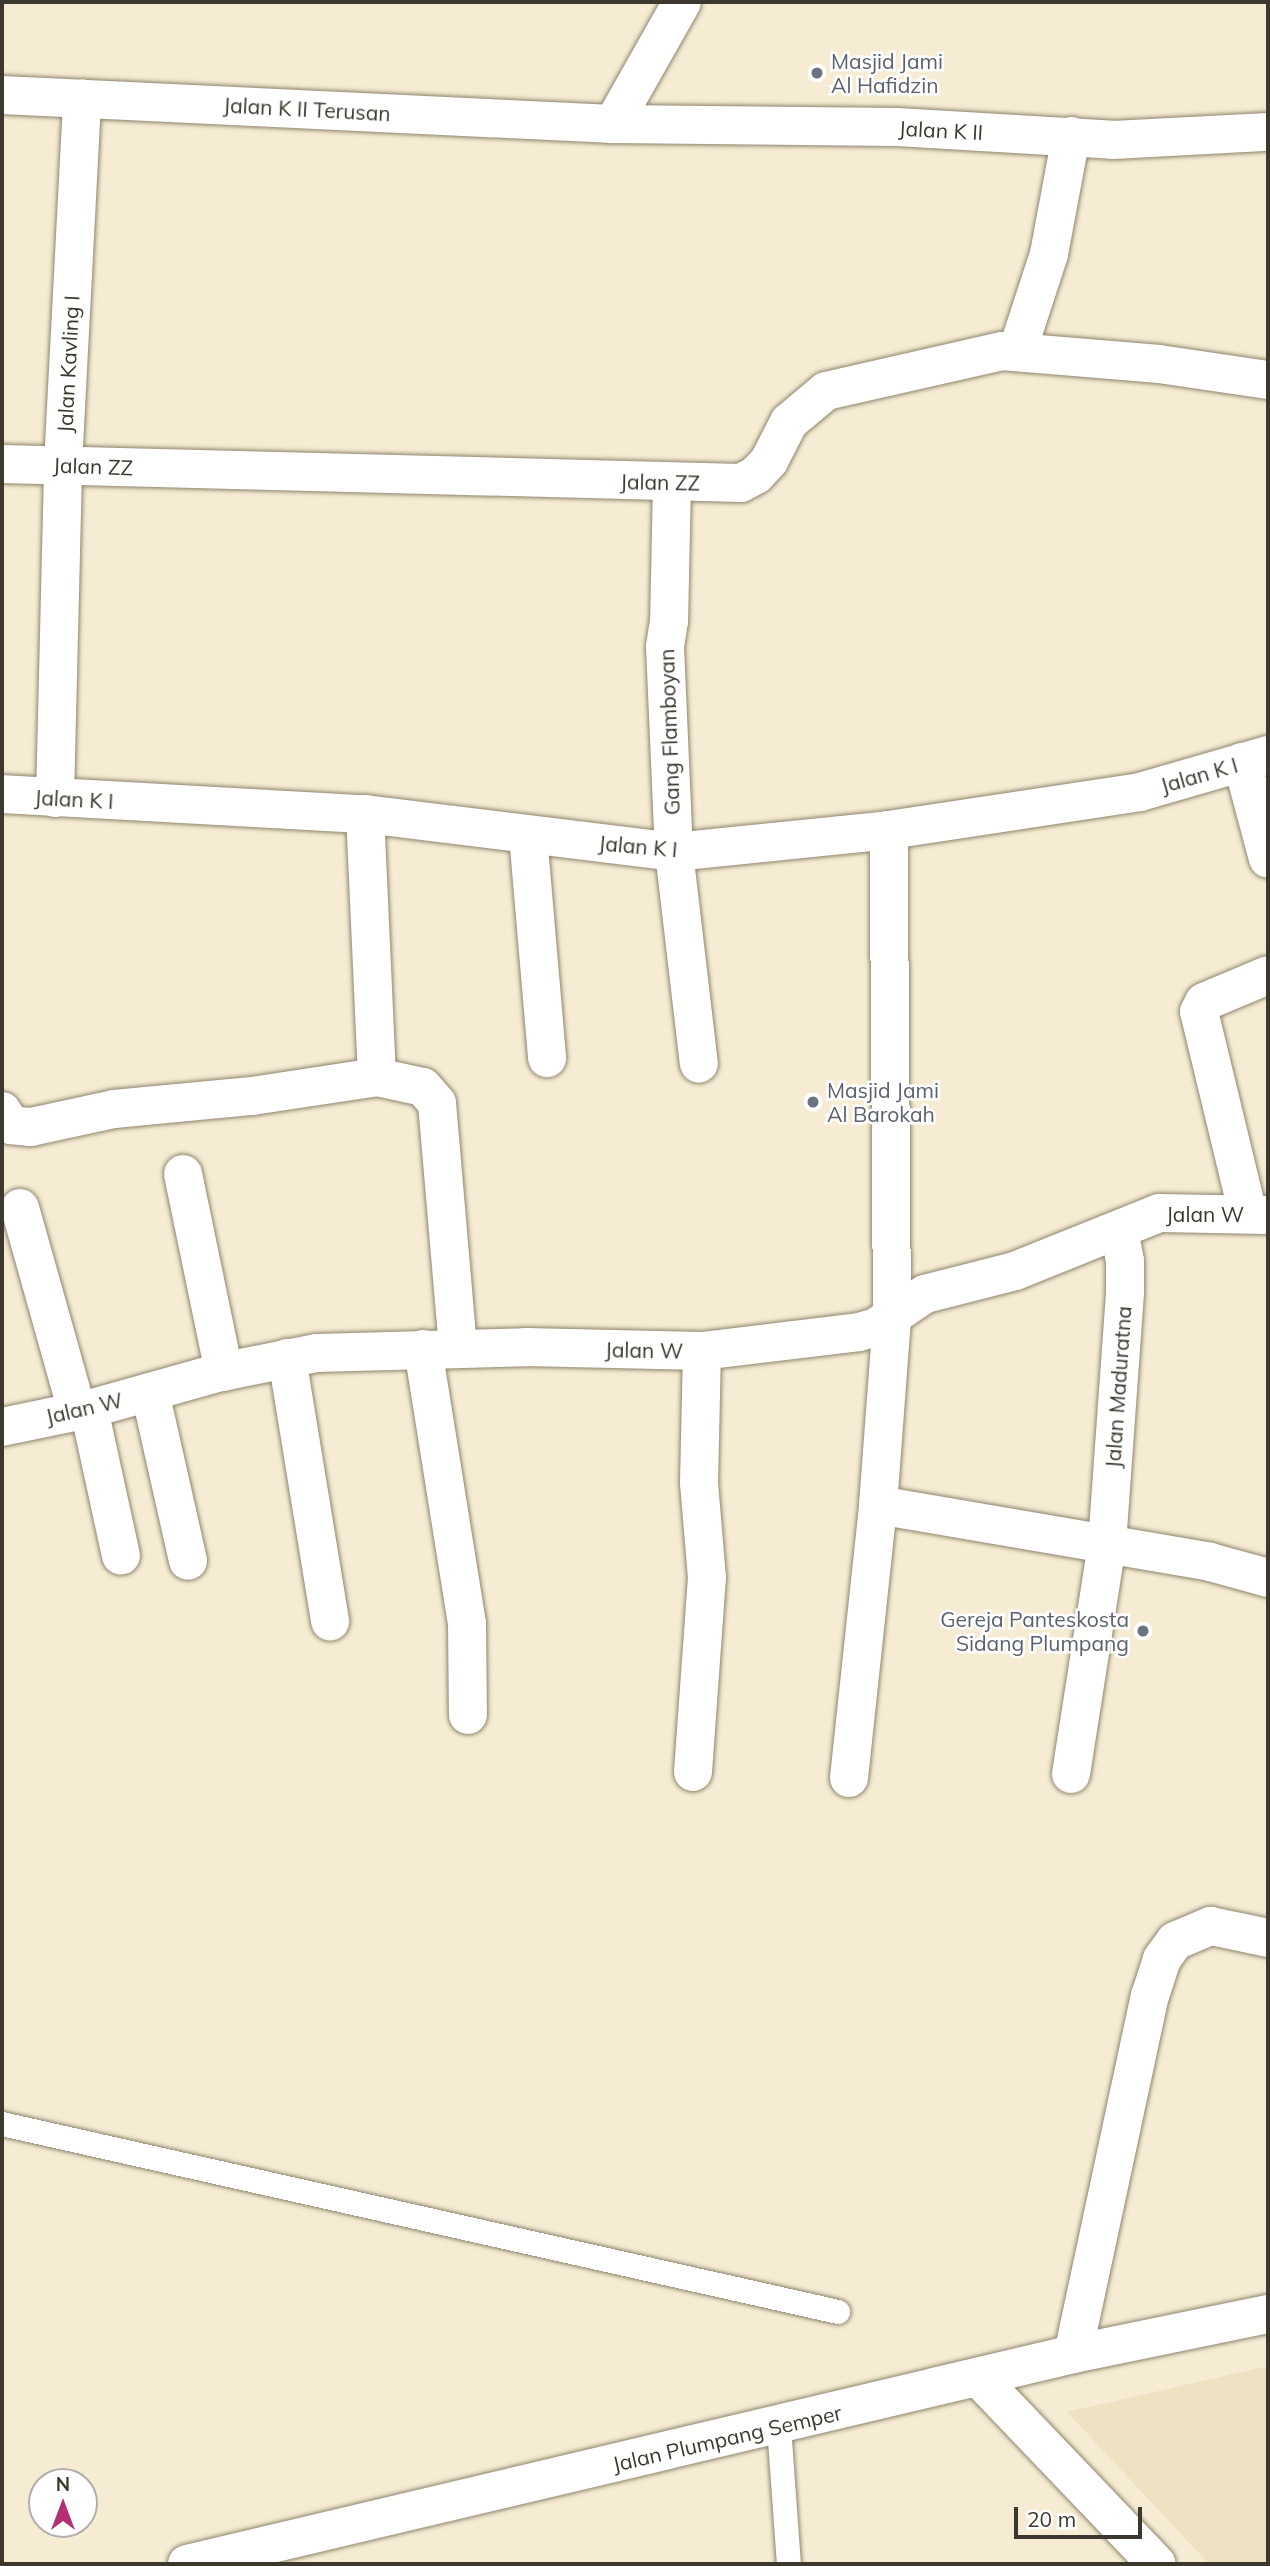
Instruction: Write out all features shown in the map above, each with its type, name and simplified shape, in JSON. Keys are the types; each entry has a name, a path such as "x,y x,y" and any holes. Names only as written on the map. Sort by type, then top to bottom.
{"street":[{"path":"613,124 682,2"},
{"name":"Jalan K II Terusan","path":"2,94 613,124"},
{"name":"Jalan Kavling I","path":"55,798 63,466 82,98"},
{"name":"Jalan K II","path":"613,124 897,127 1113,140 1268,132"},
{"path":"1017,352 1049,254 1071,136"},
{"name":"Jalan ZZ","path":"2,464 741,483 756,475 769,460 789,422 826,391 1002,351 1159,364 1268,380"},
{"name":"Gang Flamboyan","path":"672,482 669,621 665,646 674,852 699,1064"},
{"path":"1255,759 1268,859"},
{"name":"Jalan K I","path":"2,794 365,814 674,852 889,830 1140,792 1255,759"},
{"path":"365,814 377,1077"},
{"path":"849,1778 878,1505 892,1318 889,830"},
{"path":"528,835 547,1058"},
{"path":"1258,1215 1199,1012 1204,1002 1268,975"},
{"path":"2,1111 11,1125 31,1127 114,1109 252,1097 377,1077 423,1087 437,1103 440,1349 467,1624 468,1715"},
{"path":"183,1174 224,1372"},
{"path":"20,1208 83,1410 121,1556"},
{"name":"Jalan W","path":"2,1427 83,1410 224,1372 288,1358 440,1349 702,1351 859,1332 892,1318 925,1294 1015,1270 1159,1213 1258,1215"},
{"name":"Jalan Maduratna","path":"1071,1774 1107,1544 1125,1292 1125,1261 1119,1231"},
{"path":"693,1772 707,1578 699,1483 702,1351"},
{"path":"288,1358 330,1622"},
{"path":"150,1392 188,1560"},
{"path":"878,1505 1210,1562 1268,1578"},
{"path":"1073,2354 1150,1996 1162,1959 1175,1941 1211,1926 1268,1938"},
{"name":"Jalan Plumpang Semper","path":"187,2564 779,2426 1073,2354 1268,2314"},
{"path":"979,2378 1157,2564"}],"lane":[{"path":"2,2124 838,2312"},
{"path":"779,2426 789,2564"}],"shaded area":[{"path":"1268,2366 1268,2564 1209,2564 1067,2412"}],"place":[{"name":"Masjid Jami Al Hafidzin","path":"817,73"},
{"name":"Masjid Jami Al Barokah","path":"813,1102"},
{"name":"Gereja Panteskosta Sidang Plumpang","path":"1143,1631"}]}
